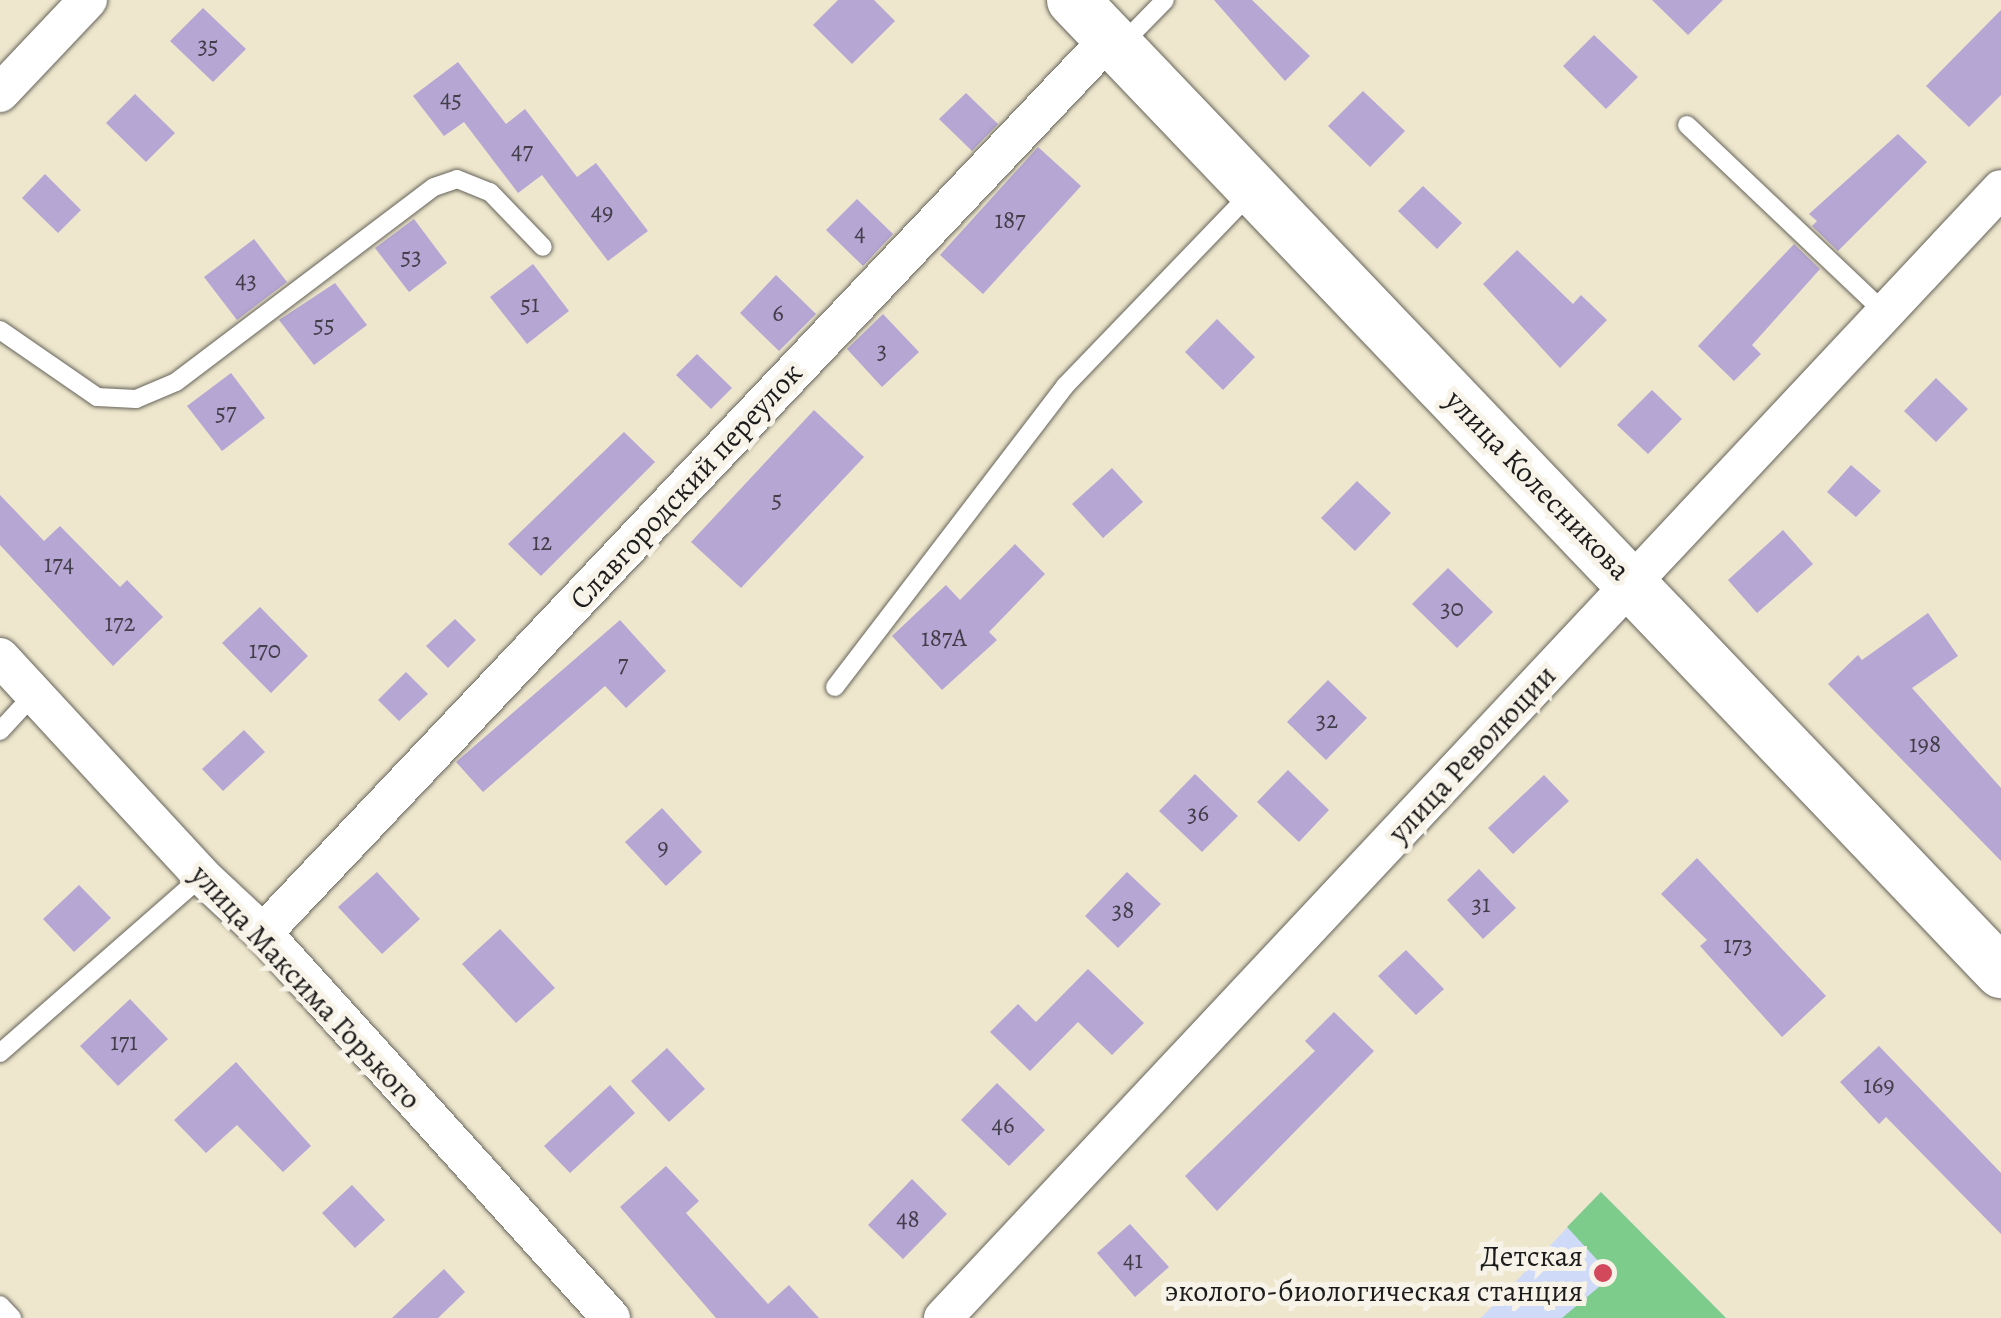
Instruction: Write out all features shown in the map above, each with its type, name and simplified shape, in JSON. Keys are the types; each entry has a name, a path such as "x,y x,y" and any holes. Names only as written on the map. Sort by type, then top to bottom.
{"street":[{"path":"0,94 88,0"},
{"name":"улица Колесникова","path":"1073,0 2001,972"},
{"name":"Славгородский переулок","path":"263,933 1114,43"},
{"name":"улица Революции","path":"944,1318 2001,189"},
{"name":"улица Максима Горького","path":"0,657 202,876 263,933 611,1318"}],"lane":[{"path":"1114,43 1165,0"},
{"path":"1687,124 1885,313"},
{"path":"0,330 97,397 136,399 176,382 434,187 457,179 490,192 543,247"},
{"path":"835,686 1066,386 1254,190"},
{"path":"0,731 34,694"},
{"path":"0,1053 202,876"},
{"path":"0,1305 12,1318"}],"shaded area":[{"name":"Детская эколого-биологическая станция","path":"1601,1192 1726,1318 1481,1318"}],"green space":[{"name":"Детская эколого-биологическая станция","path":"1601,1192 1726,1318 1562,1318 1612,1276 1567,1227"}],"building":[{"path":"838,0 874,0 895,21 852,64 813,25"},
{"path":"1214,0 1252,0 1310,56 1285,81"},
{"path":"1652,0 1723,0 1688,35"},
{"path":"203,8 246,49 213,82 170,41"},
{"path":"2001,10 2001,95 1969,127 1926,86"},
{"path":"1594,35 1638,77 1606,109 1563,66"},
{"path":"458,62 506,124 525,109 577,177 596,163 648,231 608,261 542,175 518,193 464,122 444,136 413,96"},
{"path":"1363,91 1405,131 1370,167 1328,126"},
{"path":"966,93 998,124 972,151 939,119"},
{"path":"135,94 175,133 146,162 106,123"},
{"path":"1898,134 1927,162 1838,251 1812,226 1817,221 1809,214"},
{"path":"1038,147 1081,186 983,294 940,255"},
{"path":"45,174 81,210 58,233 22,198"},
{"path":"1423,186 1462,223 1437,249 1398,211"},
{"path":"857,199 893,234 863,266 826,230"},
{"path":"414,219 447,263 409,292 375,248"},
{"path":"254,239 287,282 237,320 204,277"},
{"path":"1794,244 1820,269 1752,345 1761,354 1734,381 1698,346"},
{"path":"1517,250 1573,304 1581,295 1607,320 1560,368 1483,284"},
{"path":"533,264 569,311 527,344 490,297"},
{"path":"776,275 816,314 779,351 740,313"},
{"path":"335,283 367,325 314,365 279,320"},
{"path":"883,314 919,352 882,387 847,349"},
{"path":"1217,319 1255,357 1223,390 1185,352"},
{"path":"697,354 732,388 711,409 676,375"},
{"path":"231,373 265,418 222,451 187,406"},
{"path":"1936,378 1968,409 1936,442 1904,411"},
{"path":"1652,390 1682,419 1648,454 1617,425"},
{"path":"814,410 864,457 741,588 691,542"},
{"path":"624,432 655,462 541,576 508,544"},
{"path":"1851,465 1881,491 1856,517 1827,492"},
{"path":"1112,468 1143,502 1103,538 1072,504"},
{"path":"1357,481 1391,513 1355,551 1321,518"},
{"path":"0,495 44,541 60,526 120,587 127,580 163,617 113,666 0,545"},
{"path":"1783,530 1813,564 1757,613 1728,580"},
{"path":"1015,544 1045,574 989,632 997,640 942,690 892,636 946,585 960,600"},
{"path":"1448,568 1493,612 1457,648 1412,604"},
{"path":"260,607 308,656 271,693 222,643"},
{"path":"1928,613 1958,656 1912,688 2001,788 2001,861 1828,684 1858,655 1862,660"},
{"path":"455,619 476,640 448,668 426,646"},
{"path":"620,620 666,671 626,708 605,686 483,792 456,762"},
{"path":"406,672 428,694 399,721 378,700"},
{"path":"1328,680 1367,718 1326,760 1287,722"},
{"path":"244,730 265,752 223,791 202,769"},
{"path":"1288,770 1329,810 1299,842 1257,802"},
{"path":"1195,774 1238,816 1202,852 1159,811"},
{"path":"1544,775 1569,801 1513,854 1488,828"},
{"path":"662,808 702,852 666,886 625,842"},
{"path":"1697,858 1826,996 1782,1037 1700,946 1707,940 1661,894"},
{"path":"1479,869 1516,908 1483,939 1447,900"},
{"path":"377,872 420,919 382,954 338,907"},
{"path":"1127,872 1161,904 1118,948 1085,916"},
{"path":"79,885 111,918 74,952 43,919"},
{"path":"500,929 555,988 516,1023 462,964"},
{"path":"1406,950 1444,989 1416,1015 1378,976"},
{"path":"1088,969 1144,1023 1112,1055 1078,1022 1030,1071 990,1032 1018,1004 1036,1022"},
{"path":"130,999 168,1039 118,1086 80,1046"},
{"path":"1334,1012 1374,1051 1217,1211 1185,1176 1315,1051 1305,1041"},
{"path":"1879,1046 2001,1173 2001,1234 1886,1117 1879,1124 1840,1082"},
{"path":"667,1048 705,1089 669,1122 631,1081"},
{"path":"236,1062 311,1146 283,1172 237,1125 206,1153 174,1120"},
{"path":"997,1083 1045,1130 1009,1166 961,1120"},
{"path":"610,1085 635,1113 570,1173 544,1146"},
{"path":"666,1166 699,1201 686,1213 768,1304 789,1285 819,1318 716,1318 620,1207"},
{"path":"912,1179 947,1214 903,1259 868,1225"},
{"path":"352,1185 385,1220 355,1248 322,1213"},
{"path":"1130,1224 1169,1267 1135,1297 1097,1253"},
{"path":"444,1269 465,1292 438,1318 392,1318"}],"place":[{"name":"Детская эколого-биологическая станция","path":"1603,1273"}]}
